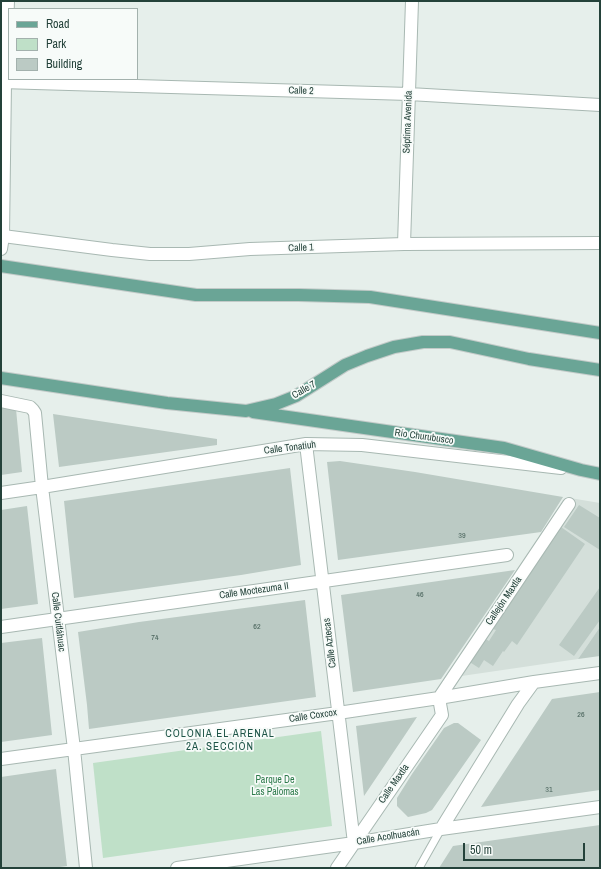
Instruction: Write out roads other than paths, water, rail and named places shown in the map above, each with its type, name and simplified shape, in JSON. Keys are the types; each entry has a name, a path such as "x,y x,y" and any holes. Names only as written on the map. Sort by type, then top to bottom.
{"main road":[{"path":"1,266 196,295 370,297 600,333"},
{"name":"Calle 7","path":"1,378 167,403 246,411 276,404 296,396 345,364 394,347 423,342 450,342 529,359 600,370"},
{"name":"Río Churubusco","path":"246,411 504,448 600,474"}],"street":[{"path":"1,249 3,82 8,1"},
{"name":"Séptima Avenida","path":"404,244 412,1"},
{"name":"Calle 2","path":"3,82 409,94 600,105"},
{"name":"Calle 1","path":"2,236 150,254 189,254 404,244 600,243"},
{"name":"Calle Cuitláhuac","path":"1,401 25,406 33,410 35,413 42,487 74,749 86,868"},
{"name":"Calle Tonatiuh","path":"1,493 306,444 362,446 581,470"},
{"name":"Calle Aztecas","path":"306,444 354,843"},
{"name":"Callejón Maxtla","path":"440,698 569,504"},
{"name":"Calle Moctezuma II","path":"1,627 507,555"},
{"name":"Calle Coxcox","path":"1,759 338,713 600,673"},
{"path":"441,829 518,704 534,682"},
{"name":"Calle Maxtla","path":"337,868 442,715 440,698"},
{"name":"Calle Acolhuacán","path":"177,868 600,807"}],"lane":[{"path":"419,868 441,829"}],"district":[{"name":"COLONIA EL ARENAL 2A. SECCIÓN","path":"220,740"}],"park label":[{"name":"Parque De Las Palomas","path":"275,786"}]}
